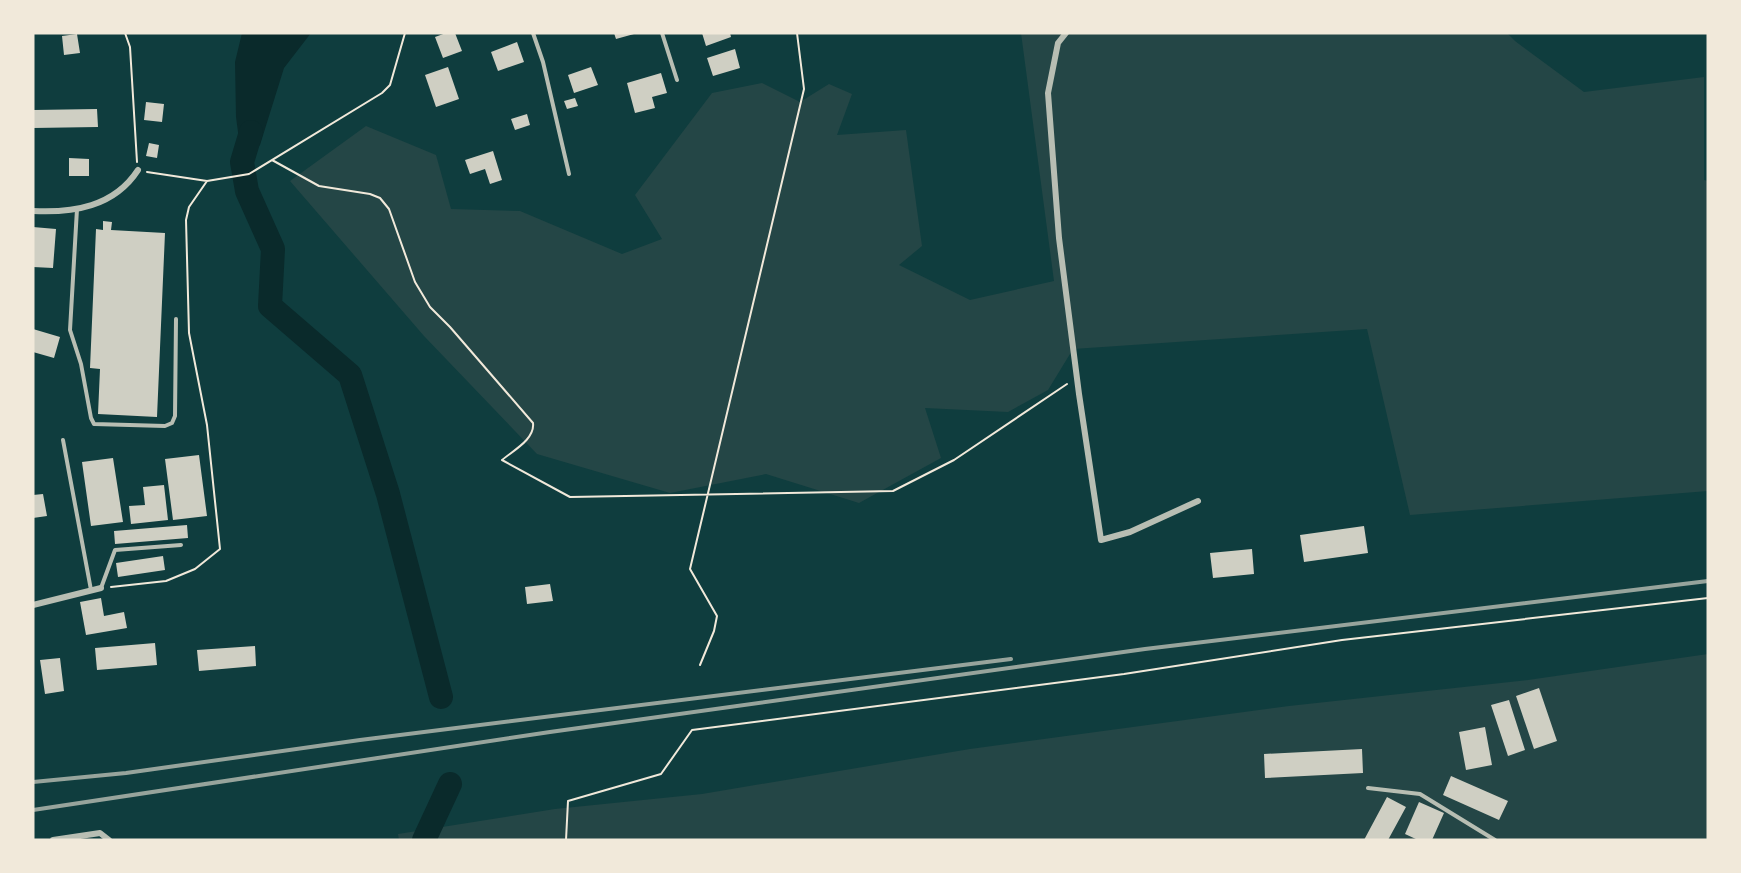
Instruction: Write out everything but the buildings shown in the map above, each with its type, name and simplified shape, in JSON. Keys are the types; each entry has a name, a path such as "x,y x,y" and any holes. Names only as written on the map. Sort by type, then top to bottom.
{"street":[{"path":"1066,33 1058,43 1048,93 1059,238 1101,540 1130,532 1198,501"},
{"path":"33,211 62,212 102,201 122,189 138,170"},
{"path":"33,605 101,588"},
{"path":"53,840 100,833 110,840"}],"lane":[{"path":"533,33 543,62 569,174"},
{"path":"662,33 677,80"},
{"path":"77,209 70,330 81,364 94,424 165,426 172,423 175,416 176,320"},
{"path":"63,440 91,591"},
{"path":"101,588 115,550 181,545"},
{"path":"1368,788 1420,794 1495,840"}],"path":[{"path":"125,33 130,47 138,170 207,181 249,174 382,93 390,85 405,33"},
{"path":"700,665 714,631 717,616 690,569 804,89 797,33"},
{"path":"272,160 319,186 370,194 380,198 389,209 416,282 430,307 533,423 534,429 531,435 502,460 570,497 893,491 954,460 1077,377"},
{"path":"101,588 166,581 195,569 220,549 207,425 189,333 186,220 189,207 207,181"},
{"path":"566,840 568,801 661,774 692,730 1124,674 1342,640 1708,598"}],"shaded area":[{"path":"242,33 311,33 284,68 260,145 242,162 236,117 235,62"},
{"path":"1021,33 1507,33 1584,92 1704,77 1704,180 1708,181 1708,491 1410,515 1367,329 1073,349 1048,390 1008,412 925,408 941,458 859,503 766,474 670,493 537,454 424,336 290,181 366,126 436,155 451,209 520,211 622,254 662,239 635,195 712,93 762,83 800,102 829,84 852,94 837,135 906,130 922,246 899,265 970,300 1054,281"},
{"path":"1708,654 1708,840 399,840 398,834 555,809 702,794 970,749 1289,706 1528,680"}],"waterway":[{"path":"251,132 242,162 247,191 273,249 270,306 350,375 388,494 441,697"},
{"path":"424,840 450,784"}],"railway":[{"path":"33,810 550,732 1145,649 1708,581"},
{"path":"33,782 126,773 360,740 1011,659"}]}
